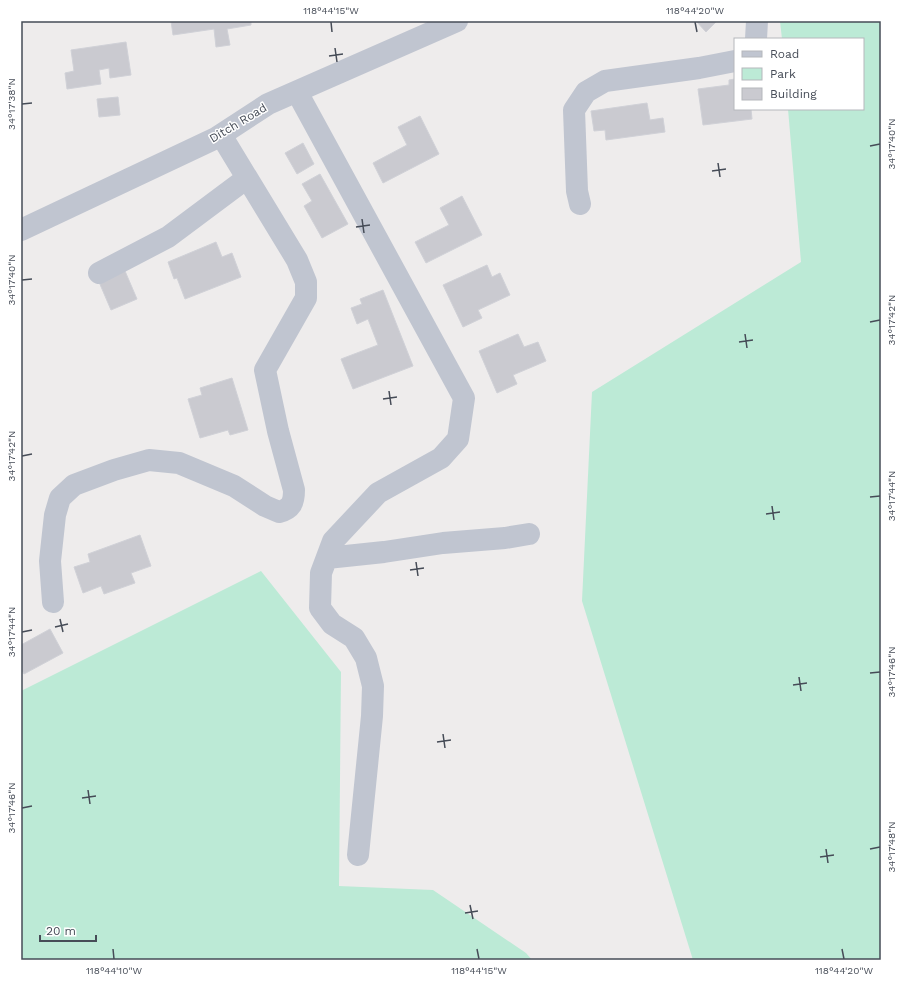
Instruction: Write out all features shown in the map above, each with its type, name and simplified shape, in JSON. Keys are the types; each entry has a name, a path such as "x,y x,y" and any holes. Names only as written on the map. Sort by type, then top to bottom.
{"street":[{"name":"Ditch Road","path":"21,230 221,135 268,104 457,21"},
{"path":"756,38 758,21"},
{"path":"580,204 576,191 574,110 586,92 605,81 699,68 734,61"},
{"path":"297,92 464,398 458,438 454,444 441,458 378,493 333,540 321,573 320,608 332,624 354,638 366,658 373,686 372,716 358,855"},
{"path":"53,602 50,561 55,515 60,498 74,485 114,470 149,460 179,463 234,486 278,512 287,510 294,500 294,490 278,431 265,370 306,298 306,282 297,260 221,135"},
{"path":"99,273 168,237 247,178"},
{"path":"327,558 529,534"}],"green space":[{"path":"780,21 881,21 881,960 693,960 582,601 592,392 801,262 788,110 864,110 864,38 782,38"},
{"path":"261,571 341,672 339,886 433,890 526,953 532,960 21,960 21,691"}],"building":[{"path":"171,21 251,21 251,25 227,29 230,45 216,47 214,29 173,35"},
{"path":"696,21 717,21 706,32"},
{"path":"126,42 131,75 110,78 109,68 99,70 101,84 67,89 65,73 74,71 71,50"},
{"path":"734,79 734,110 751,110 752,119 703,125 698,89 729,85 729,80"},
{"path":"118,97 120,115 99,117 97,99"},
{"path":"647,103 650,120 663,118 665,132 606,140 605,130 594,131 591,111"},
{"path":"420,116 439,154 383,183 373,163 407,145 398,127"},
{"path":"303,143 314,164 297,174 285,153"},
{"path":"320,174 348,224 322,238 304,206 312,201 302,184"},
{"path":"462,196 482,235 426,263 415,242 449,225 440,208"},
{"path":"216,242 222,257 232,253 241,277 185,299 177,278 174,279 168,262"},
{"path":"487,265 492,277 500,273 510,295 478,310 482,318 463,327 443,285"},
{"path":"125,271 137,299 111,310 99,282"},
{"path":"383,290 413,366 353,389 341,359 378,345 368,319 357,324 351,308 362,304 360,299"},
{"path":"518,334 524,347 538,342 546,361 513,375 517,384 497,393 479,351"},
{"path":"232,378 248,430 230,435 228,430 200,438 188,399 202,395 200,388"},
{"path":"140,535 151,566 131,573 135,583 104,594 101,586 83,593 74,567 90,562 88,554"},
{"path":"50,629 63,653 24,674 21,669 21,645"}]}
